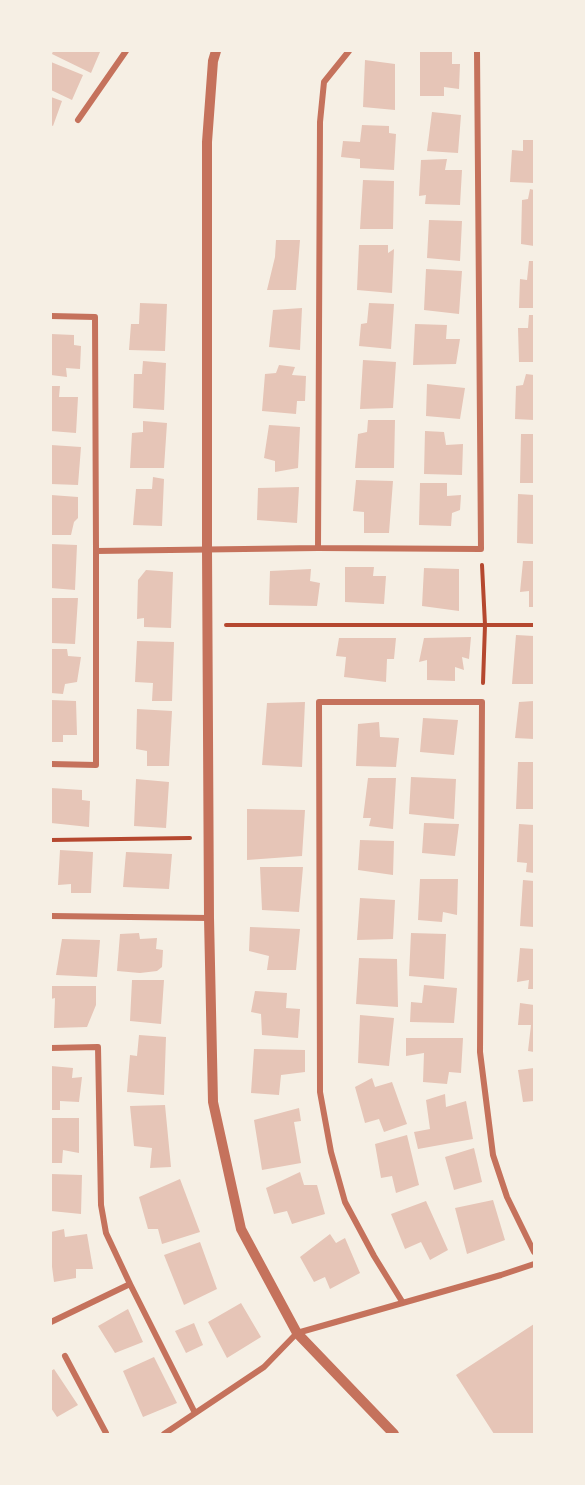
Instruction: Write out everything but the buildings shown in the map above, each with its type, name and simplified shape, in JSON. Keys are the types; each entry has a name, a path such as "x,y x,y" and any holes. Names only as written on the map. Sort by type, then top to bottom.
{"street":[{"path":"78,120 126,51"},
{"path":"216,51 213,61 207,142 209,918 213,1102 240,1229 297,1333 394,1434"},
{"path":"318,548 320,122 324,82 349,51"},
{"path":"96,551 318,548 481,549 477,51"},
{"path":"51,316 95,317 96,765 51,764"},
{"path":"403,1303 345,1202 331,1152 320,1092 319,702 482,702 480,1052 493,1155 507,1197 534,1252"},
{"path":"51,916 209,918"},
{"path":"51,1048 98,1047 101,1205 106,1233 195,1413"},
{"path":"164,1434 264,1367 297,1333 534,1264"},
{"path":"51,1322 130,1284"},
{"path":"65,1356 106,1434"}],"path":[{"path":"481,549 485,626 482,702"},
{"path":"208,625 534,625"},
{"path":"51,840 209,838"}]}
